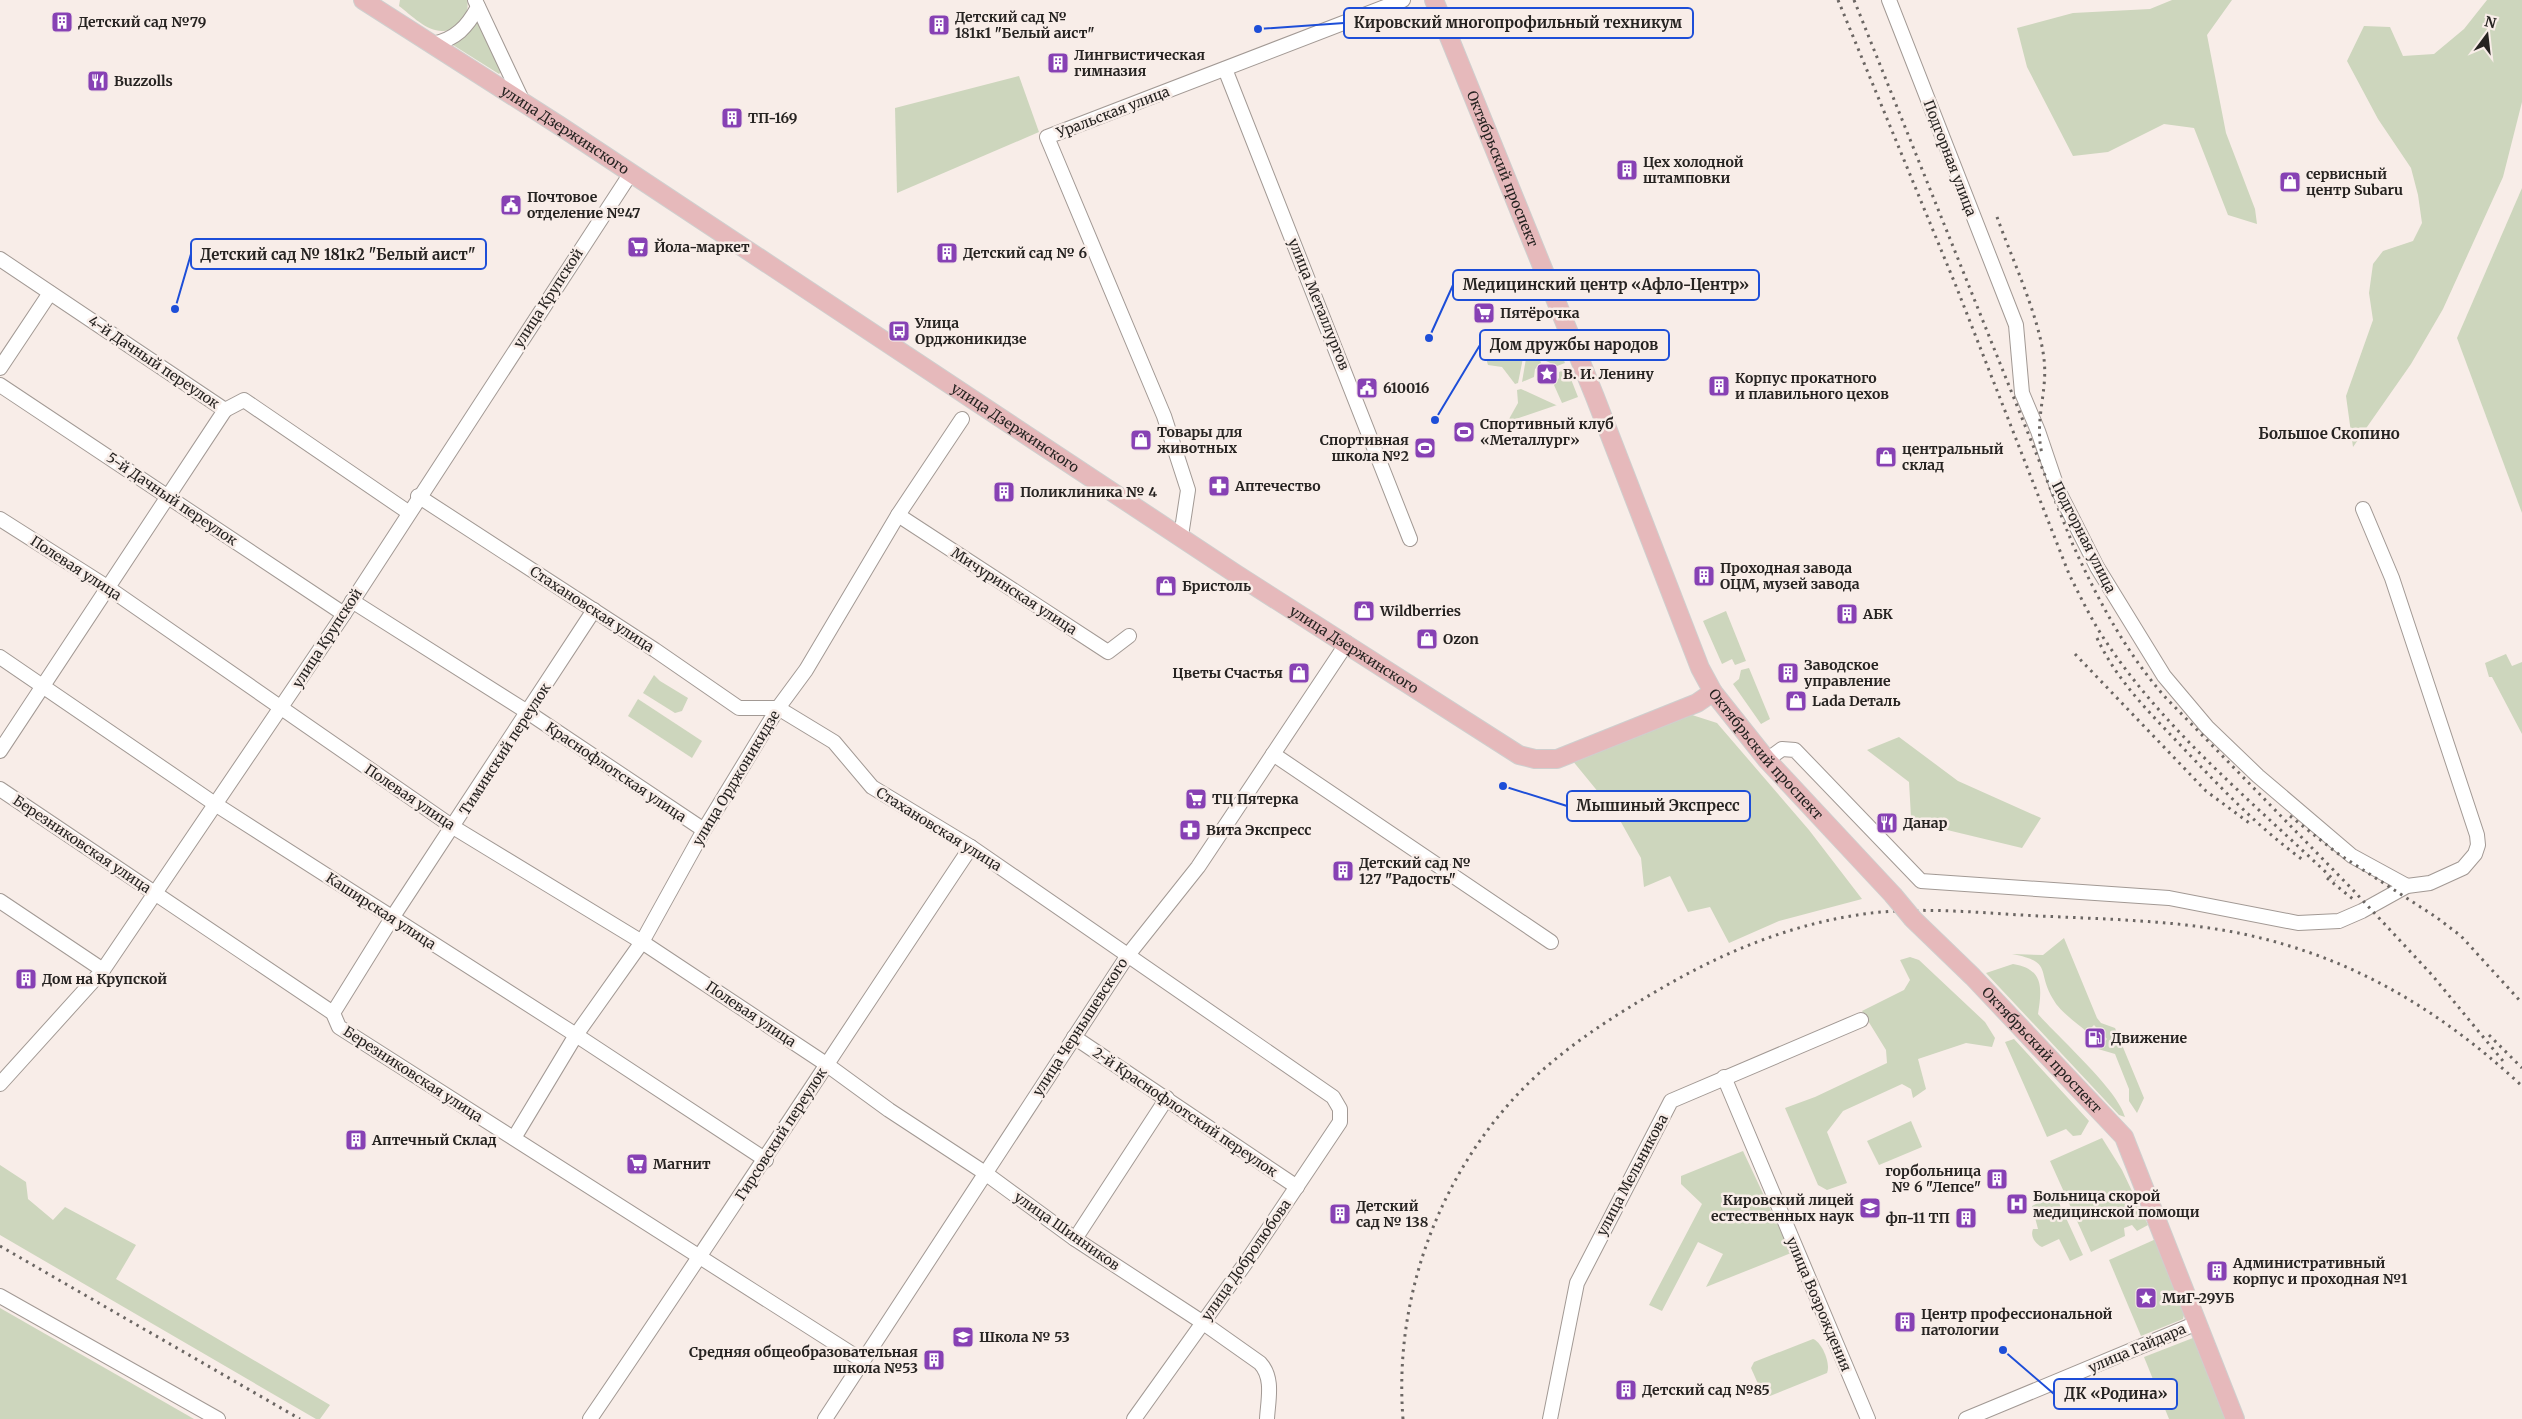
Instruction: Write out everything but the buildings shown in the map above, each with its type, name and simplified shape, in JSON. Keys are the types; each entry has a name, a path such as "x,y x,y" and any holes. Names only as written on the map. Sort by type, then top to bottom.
{"main road":[{"name":"улица Дзержинского","path":"363,0 631,173 1182,536 1236,574 1520,755 1535,759 1557,758 1697,703 1713,692"},
{"name":"Октябрьский проспект","path":"1434,0 1595,397 1700,668 1713,692 1767,760 1914,919 1973,977 2124,1137 2235,1419"}],"street":[{"name":"Уральская улица","path":"1182,536 1188,490 1164,416 1047,137 1403,0"},
{"name":"Подгорная улица","path":"1889,0 2016,325 2022,393 2038,431 2058,490 2097,567 2164,676 2207,727 2258,776 2346,851 2371,868 2407,886"},
{"path":"433,44 448,41 456,36 466,26 476,3"},
{"path":"476,3 523,102"},
{"name":"улица Металлургов","path":"1225,69 1410,539"},
{"name":"улица Крупской","path":"0,1084 103,970 344,614 418,496 631,173"},
{"name":"4-й Дачный переулок","path":"0,259 225,410 244,400 408,512"},
{"path":"0,368 50,292"},
{"name":"5-й Дачный переулок","path":"0,385 344,614"},
{"path":"0,751 107,587 170,497 225,410"},
{"name":"улица Орджоникидзе","path":"514,1138 576,1035 642,942 704,830 778,708 806,670 898,515 962,419"},
{"name":"Стахановская улица","path":"418,496 594,610 739,708 778,708 834,742 872,787 970,847 1333,1097"},
{"path":"1767,760 1782,749 1794,750 1921,881 2169,898 2298,923 2339,921 2362,911 2407,886 2430,883 2462,868 2475,854 2478,845 2477,836 2392,578 2363,509"},
{"name":"Мичуринская улица","path":"898,515 1108,652 1129,636"},
{"name":"Полевая улица","path":"0,519 107,587 453,827 642,942 826,1064"},
{"name":"Краснофлотская улица","path":"352,601 529,713 704,830"},
{"name":"Тиминский переулок","path":"333,1013 392,918 529,713 594,610"},
{"name":"улица Чернышевского","path":"825,1419 1128,955 1198,867 1347,643"},
{"name":"Каширская улица","path":"0,657 215,804 576,1035 766,1160"},
{"path":"1273,754 1551,942"},
{"name":"Березниковская улица","path":"0,789 333,1013 339,1026 864,1361"},
{"name":"Гирсовский переулок","path":"590,1419 766,1160 826,1064 970,847"},
{"path":"0,901 103,970"},
{"name":"улица Мельникова","path":"1550,1419 1577,1283 1671,1101 1861,1020"},
{"name":"2-й Краснофлотский переулок","path":"1074,1037 1297,1187"},
{"name":"улица Шинников","path":"826,1064 889,1110 985,1173 1075,1239 1202,1322 1260,1363 1266,1369 1269,1381 1267,1419"},
{"name":"улица Возрождения","path":"1724,1078 1868,1419"},
{"name":"улица Добролюбова","path":"1134,1419 1247,1261 1340,1122 1340,1109 1333,1097"},
{"path":"1075,1239 1167,1098"},
{"path":"0,1296 218,1419"},
{"name":"улица Гайдара","path":"1966,1419 2197,1323"}],"green space":[{"path":"400,0 467,0 468,7 465,16 458,24 443,31 427,27 420,22 399,6"},
{"path":"2172,0 2232,0 2207,35 2226,133 2255,209 2257,224 2228,215 2194,128 2164,124 2108,152 2073,156 2027,67 2017,28 2073,13 2150,9"},
{"path":"2487,0 2522,0 2522,102 2503,177 2443,309 2411,364 2353,447 2346,396 2373,320 2369,293 2373,264 2383,251 2413,241 2422,223 2418,195 2411,168 2378,119 2347,61 2364,26 2390,27 2403,56 2434,54 2464,29"},
{"path":"476,20 501,72 499,74 453,45"},
{"path":"1019,76 1039,132 897,193 895,108"},
{"path":"2522,188 2522,513 2457,338"},
{"path":"1552,332 1565,363 1557,366 1546,361 1537,338"},
{"path":"1533,340 1541,363 1535,369 1534,377 1522,382 1529,341"},
{"path":"1526,343 1518,383 1515,384 1502,367 1488,365 1486,358"},
{"path":"1567,369 1578,397 1562,403 1554,385 1559,378 1559,372"},
{"path":"1521,389 1557,405 1510,421 1509,419 1518,403 1517,390"},
{"path":"1726,611 1746,661 1735,665 1732,659 1722,664 1703,621"},
{"path":"2506,654 2512,666 2522,662 2522,734 2492,677 2489,677 2485,663"},
{"path":"1749,668 1770,719 1761,724 1733,684 1739,679 1741,670"},
{"path":"654,675 660,681 688,698 682,711 675,713 643,693"},
{"path":"638,699 702,741 692,758 628,716"},
{"path":"1689,714 1717,723 1809,830 1862,899 1779,921 1729,943 1710,907 1688,912 1670,876 1644,887 1641,858 1617,815 1572,760"},
{"path":"1899,737 1958,781 2041,818 2022,848 1943,829 1911,817 1909,782 1867,750"},
{"path":"2064,938 2097,1018 2101,1023 2115,1028 2144,1098 2137,1113 2129,1101 2129,1089 2115,1054 2098,1049 2107,1039 2094,1025 2087,1032 2068,1017 2053,999 2039,964 2034,960 2012,954 2043,955"},
{"path":"1910,957 1919,960 1985,1022 1995,1038 1992,1047 1966,1043 1918,1059 1926,1089 1913,1098 1911,1089 1902,1084 1843,1111 1827,1132 1847,1183 1827,1190 1818,1185 1785,1108 1815,1097 1887,1063 1886,1050 1862,1011 1904,990 1910,980 1900,960"},
{"path":"2013,964 2031,970 2036,975 2040,988 2038,1014 2100,1079 2120,1106 2125,1117 2119,1115 1986,973"},
{"path":"2014,1039 2089,1121 2081,1135 2073,1136 2066,1129 2047,1137 2005,1042"},
{"path":"1911,1121 1922,1147 1879,1165 1867,1141"},
{"path":"2102,1138 2122,1170 2148,1225 2137,1231 2132,1225 2124,1228 2125,1236 2091,1252 2050,1161"},
{"path":"1743,1151 1791,1253 1706,1287 1723,1254 1698,1242 1662,1311 1649,1305 1702,1204 1681,1184 1681,1176"},
{"path":"0,1165 26,1182 28,1199 53,1220 65,1207 136,1245 116,1279 330,1405 320,1419 316,1419 0,1235"},
{"path":"2055,1194 2083,1255 2070,1261 2059,1239 2042,1247 2035,1242 2033,1237 2033,1229 2038,1229 2032,1206"},
{"path":"2156,1239 2185,1311 2183,1319 2141,1336 2109,1260"},
{"path":"0,1308 194,1419 0,1419"},
{"path":"2198,1336 2231,1419 2169,1419 2144,1357"},
{"path":"1813,1339 1820,1344 1825,1354 1828,1364 1827,1373 1770,1396 1763,1395 1751,1368 1754,1362"}],"railway":[{"path":"1838,0 1956,286 2069,574 2092,619 2125,668 2180,733 2210,764 2335,881"},
{"path":"1854,0 2073,545 2092,586 2114,625 2138,663 2166,698 2353,890 2432,975 2503,1061"},
{"path":"1997,217 2031,306 2041,342 2045,371 2040,417 2042,454"},
{"path":"2097,638 2115,670 2149,712 2242,808 2271,835 2303,860"},
{"path":"2075,654 2206,791 2252,825"},
{"path":"2290,816 2337,853 2436,917 2461,936 2522,1003"},
{"path":"2327,878 2354,900"},
{"path":"1403,1419 1402,1372 1406,1324 1416,1278 1431,1233 1450,1190 1475,1149 1503,1111 1550,1064 1623,1011 1678,979 1725,955 1799,928 1851,916 1922,910 2154,922 2222,930 2265,939 2306,951 2384,985 2420,1006 2455,1030 2522,1086"},
{"path":"2489,1035 2522,1068"},
{"path":"0,1246 300,1419"}],"place":[{"name":"Детский сад №79","path":"62,22"},
{"name":"Детский сад № 181к1 \"Белый аист\"","path":"939,25"},
{"name":"Кировский многопрофильный техникум","path":"1258,29"},
{"name":"Лингвистическая гимназия","path":"1058,63"},
{"name":"Buzzolls","path":"98,81"},
{"name":"ТП-169","path":"732,118"},
{"name":"Цех холодной штамповки","path":"1627,170"},
{"name":"сервисный центр Subaru","path":"2290,182"},
{"name":"Почтовое отделение №47","path":"511,205"},
{"name":"Йола-маркет","path":"638,247"},
{"name":"Детский сад № 6","path":"947,253"},
{"name":"Детский сад № 181к2 \"Белый аист\"","path":"175,309"},
{"name":"Пятёрочка","path":"1484,313"},
{"name":"Улица Орджоникидзе","path":"899,331"},
{"name":"Медицинский центр «Афло-Центр»","path":"1429,338"},
{"name":"В. И. Ленину","path":"1547,374"},
{"name":"Корпус прокатного и плавильного цехов","path":"1719,386"},
{"name":"610016","path":"1367,388"},
{"name":"Дом дружбы народов","path":"1435,420"},
{"name":"Спортивный клуб «Металлург»","path":"1464,432"},
{"name":"Товары для животных","path":"1141,440"},
{"name":"Спортивная школа №2","path":"1425,448"},
{"name":"центральный склад","path":"1886,457"},
{"name":"Аптечество","path":"1219,486"},
{"name":"Поликлиника № 4","path":"1004,492"},
{"name":"Проходная завода ОЦМ, музей завода","path":"1704,576"},
{"name":"Бристоль","path":"1166,586"},
{"name":"Wildberries","path":"1364,611"},
{"name":"АБК","path":"1847,614"},
{"name":"Ozon","path":"1427,639"},
{"name":"Цветы Счастья","path":"1299,673"},
{"name":"Заводское управление","path":"1788,673"},
{"name":"Lada Dеталь","path":"1796,701"},
{"name":"Мышиный Экспресс","path":"1503,786"},
{"name":"ТЦ Пятерка","path":"1196,799"},
{"name":"Данар","path":"1887,823"},
{"name":"Вита Экспресс","path":"1190,830"},
{"name":"Детский сад № 127 \"Радость\"","path":"1343,871"},
{"name":"Дом на Крупской","path":"26,979"},
{"name":"Движение","path":"2095,1038"},
{"name":"Аптечный Склад","path":"356,1140"},
{"name":"Магнит","path":"637,1164"},
{"name":"горбольница № 6 \"Лепсе\"","path":"1997,1179"},
{"name":"Больница скорой медицинской помощи","path":"2017,1204"},
{"name":"Кировский лицей естественных наук","path":"1870,1208"},
{"name":"Детский сад № 138","path":"1340,1214"},
{"name":"фп-11 ТП","path":"1966,1218"},
{"name":"Административный корпус и проходная №1","path":"2217,1271"},
{"name":"МиГ-29УБ","path":"2146,1298"},
{"name":"Центр профессиональной патологии","path":"1905,1322"},
{"name":"Школа № 53","path":"963,1337"},
{"name":"ДК «Родина»","path":"2003,1350"},
{"name":"Средняя общеобразовательная школа №53","path":"934,1360"},
{"name":"Детский сад №85","path":"1626,1390"}],"district":[{"name":"Большое Скопино","path":"2329,434"}]}
